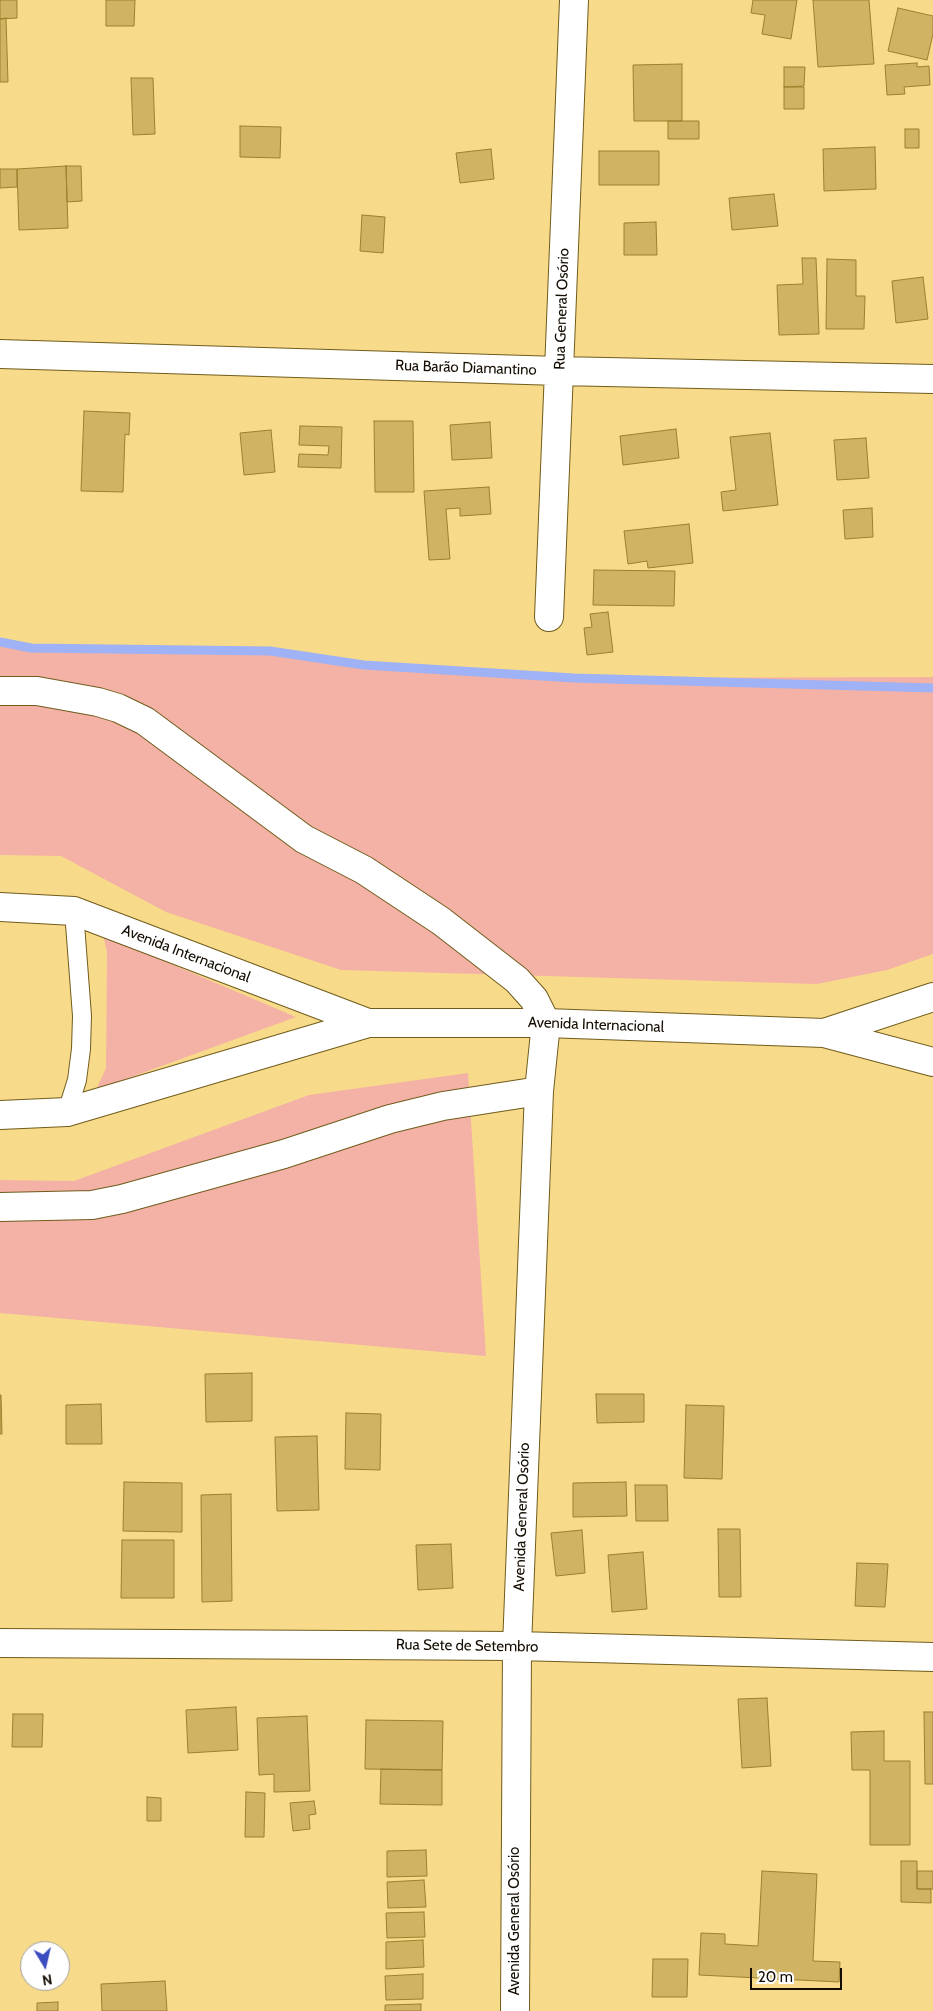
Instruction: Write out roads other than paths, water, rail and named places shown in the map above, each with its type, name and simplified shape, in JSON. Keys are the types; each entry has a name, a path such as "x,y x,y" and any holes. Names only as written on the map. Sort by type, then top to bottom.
{"street":[{"name":"Rua General Osório","path":"549,617 574,0"},
{"name":"Rua Barão Diamantino","path":"0,354 559,371 933,379"},
{"path":"0,691 37,691 98,702 118,708 145,721 304,839 364,870 441,922 517,980 534,999 546,1023"},
{"name":"Avenida Internacional","path":"0,906 74,911 368,1023"},
{"name":"Avenida Internacional","path":"824,1033 933,997"},
{"name":"Avenida Internacional","path":"0,1114 67,1112 368,1023 546,1023 824,1033 933,1062"},
{"name":"Avenida General Osório","path":"515,2011 517,1646 539,1090 546,1023"},
{"path":"0,1206 92,1204 122,1199 284,1154 390,1119 443,1106 539,1090"},
{"name":"Rua Sete de Setembro","path":"0,1643 517,1646 933,1657"}],"lane":[{"path":"67,1112 77,1080 81,1049 82,1016 74,911"}],"waterway":[{"path":"0,642 31,648 270,651 364,665 574,678 933,688"}]}
